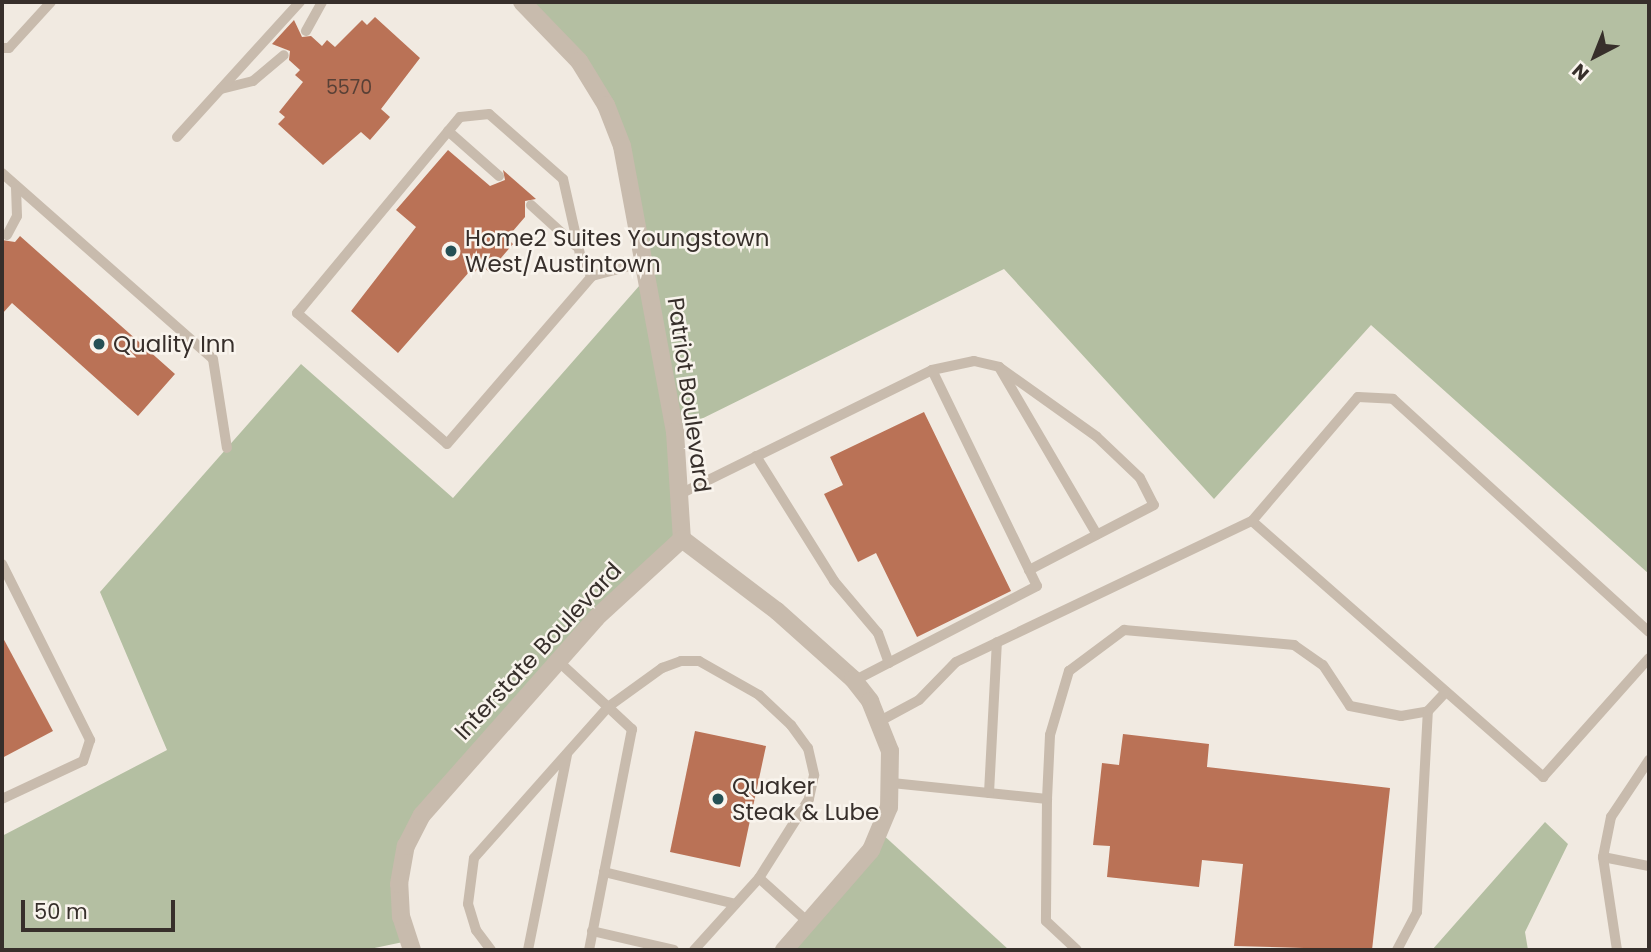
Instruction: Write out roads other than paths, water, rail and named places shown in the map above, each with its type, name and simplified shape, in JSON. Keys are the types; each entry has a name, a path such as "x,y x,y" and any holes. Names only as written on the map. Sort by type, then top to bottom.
{"street":[{"name":"Patriot Boulevard","path":"522,2 579,61 606,105 622,146 675,432 682,538"},
{"name":"Interstate Boulevard","path":"412,950 401,917 399,884 413,831 432,801 558,661 682,538"},
{"path":"682,538 777,611 855,681 880,721 890,751 892,783 889,807 871,850 784,950"}],"lane":[{"path":"6,48 51,2"},
{"path":"177,137 300,2"},
{"path":"306,31 322,2"},
{"path":"221,89 253,81 284,55"},
{"path":"592,276 577,246 563,179 489,114 460,117 297,313 447,444 592,276 645,262"},
{"path":"448,131 499,176"},
{"path":"2,173 213,359 227,448"},
{"path":"8,235 17,216 16,186"},
{"path":"531,205 577,246"},
{"path":"680,494 932,370 974,360 999,367 1097,437 1140,478 1154,505 1029,570"},
{"path":"999,367 1097,535"},
{"path":"855,681 1037,586 932,370"},
{"path":"880,721 919,700 956,662 1252,521 1358,397 1393,399 1649,632"},
{"path":"757,456 834,581 877,633 890,663"},
{"path":"1252,521 1543,777 1649,658"},
{"path":"2,564 90,740 83,761 2,799"},
{"path":"1077,950 1046,922 1050,734 1069,671 1124,630 1294,645 1323,665 1350,706 1401,716 1429,711 1446,692"},
{"path":"989,793 997,642"},
{"path":"558,661 632,729 589,950"},
{"path":"491,950 476,930 468,904 474,858 608,707 662,668 681,661 699,661 759,695 791,725 808,748 814,775 809,799 759,878 694,950"},
{"path":"1397,950 1417,912 1429,711"},
{"path":"528,950 568,752"},
{"path":"1617,950 1603,857 1611,817 1649,760"},
{"path":"892,783 1047,799"},
{"path":"1603,857 1649,866"},
{"path":"604,872 735,904"},
{"path":"759,878 809,923"},
{"path":"592,931 674,950"}],"place":[{"name":"Home2 Suites Youngstown West/Austintown","path":"451,251"},
{"name":"Quality Inn","path":"99,344"},
{"name":"Quaker Steak & Lube","path":"718,799"}]}
